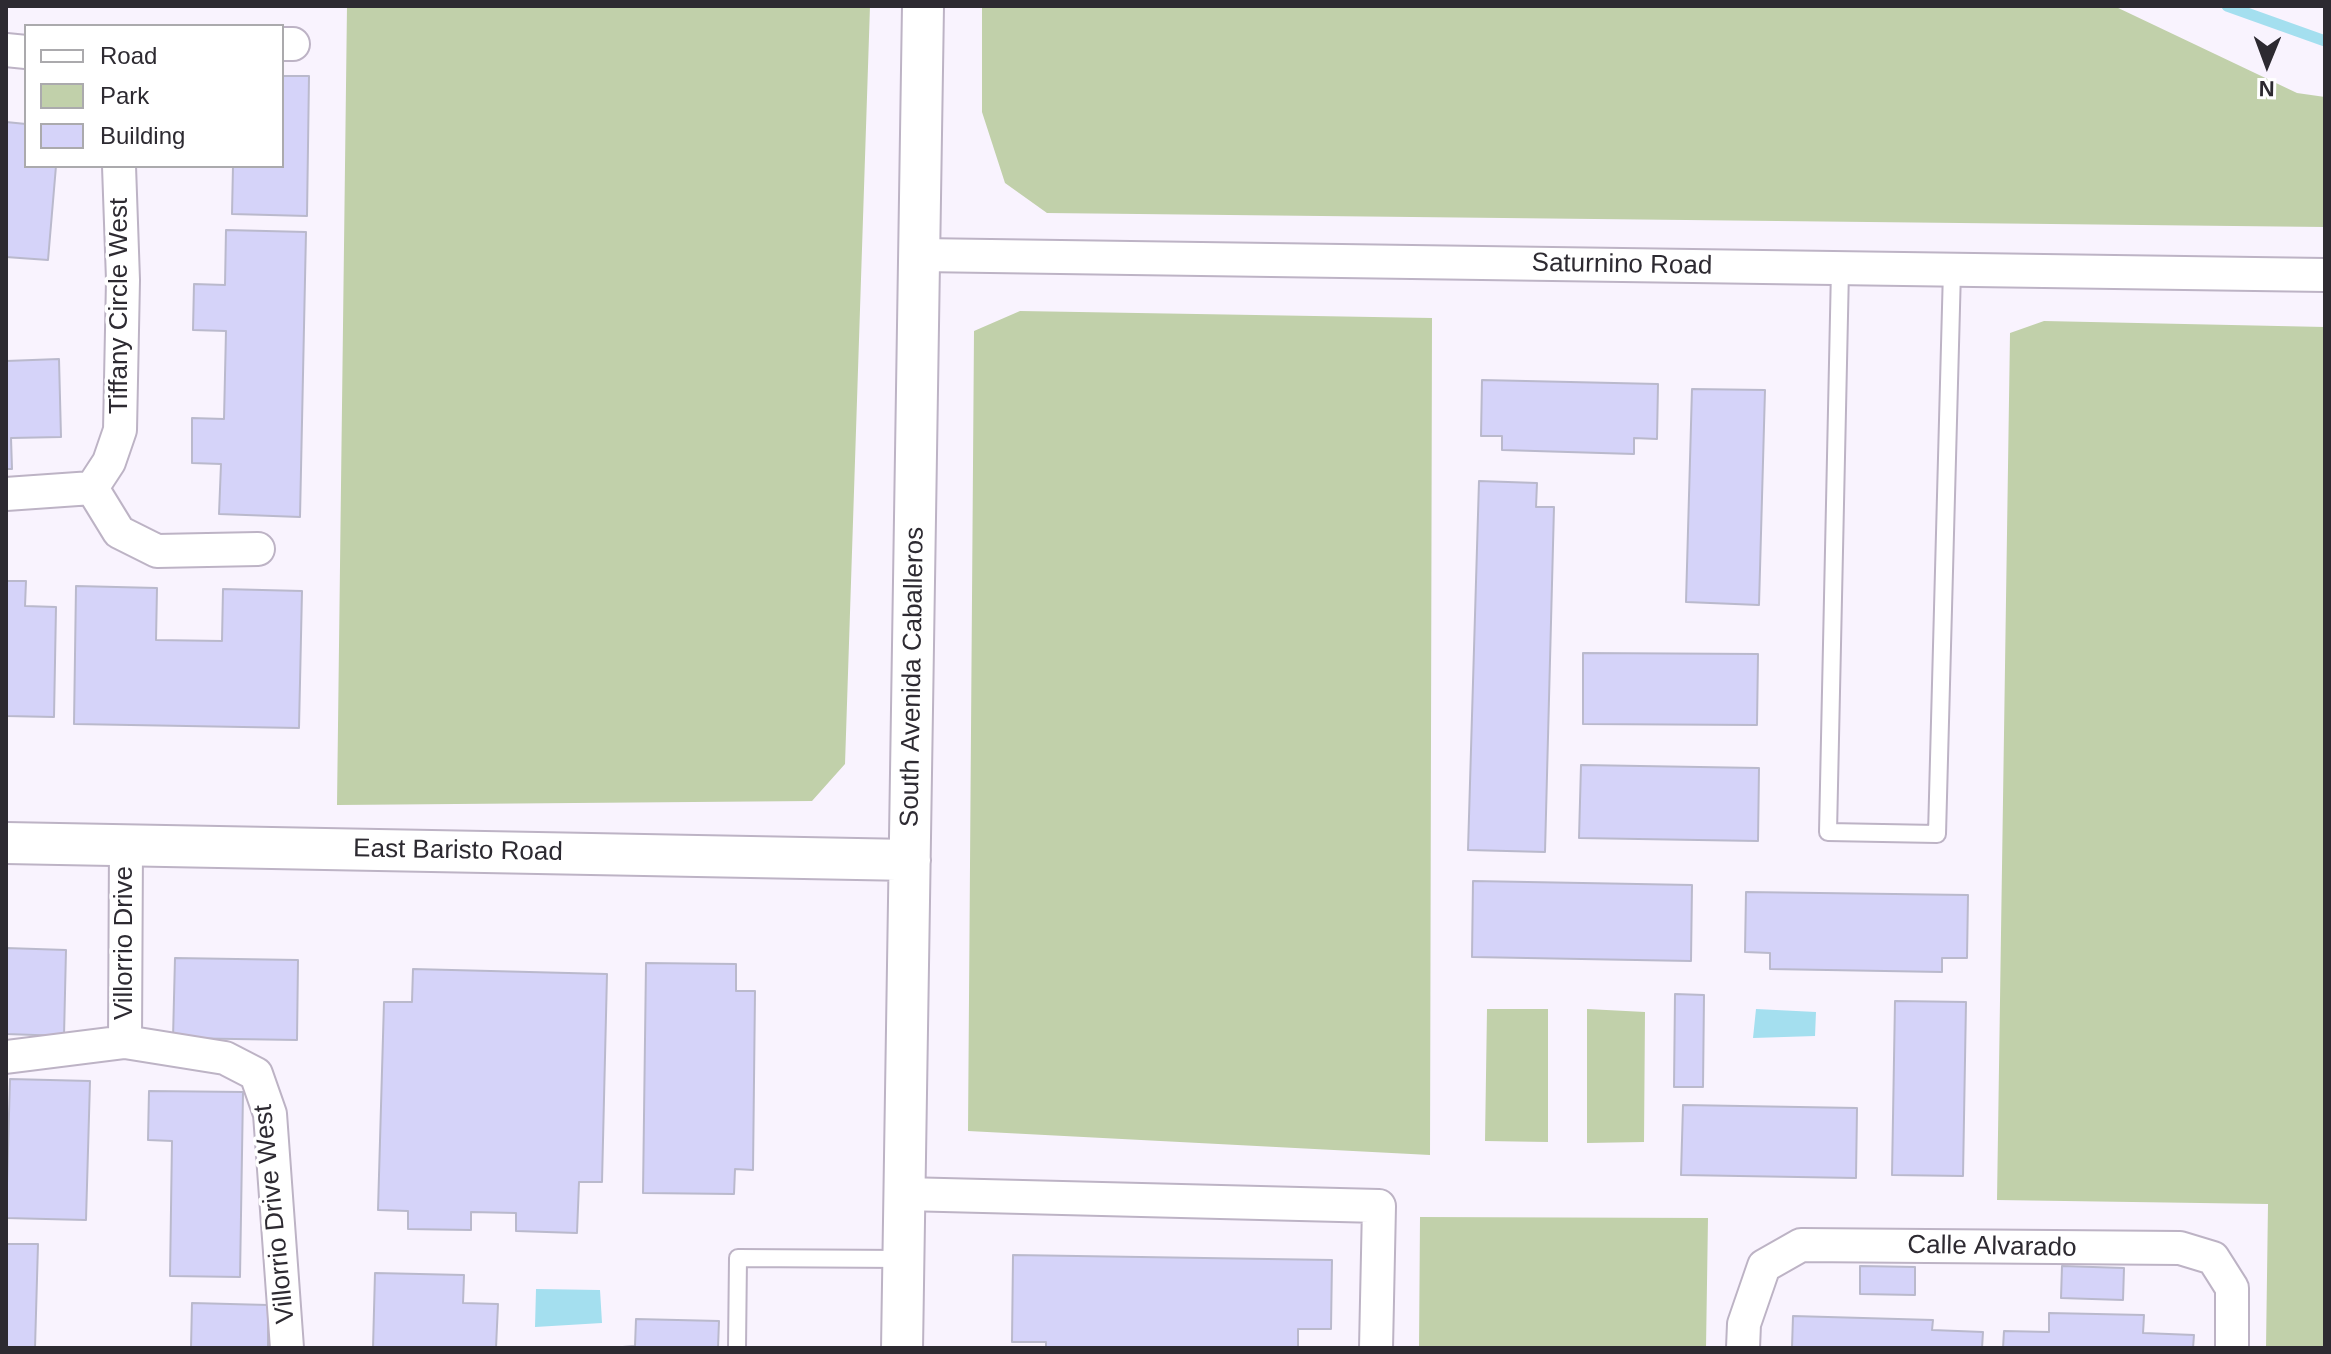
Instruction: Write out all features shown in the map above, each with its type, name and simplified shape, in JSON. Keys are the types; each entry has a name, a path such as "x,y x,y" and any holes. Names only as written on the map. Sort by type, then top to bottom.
{"street":[{"name":"South Avenida Caballeros","path":"902,1348 923,6"},
{"name":"Tiffany Circle West","path":"92,488 109,462 120,430 123,280 119,168"},
{"name":"Saturnino Road","path":"920,255 2325,275"},
{"path":"6,494 92,488 119,532 157,551 258,549"},
{"name":"East Baristo Road","path":"6,843 910,860"},
{"name":"Villorrio Drive","path":"125,1042 126,845"},
{"name":"Villorrio Drive West","path":"6,1057 125,1042 225,1058 256,1074 270,1114 287,1348"},
{"path":"904,1194 1379,1206 1376,1348"},
{"name":"Calle Alvarado","path":"1743,1348 1744,1324 1764,1266 1801,1245 2180,1248 2213,1258 2232,1288 2232,1348"}],"lane":[{"path":"1840,269 1828,832 1937,834 1952,270"},
{"path":"737,1348 738,1258 903,1259"}],"green space":[{"path":"347,6 870,6 845,764 812,801 337,805"},
{"path":"982,6 2114,6 2297,93 2325,97 2325,227 1047,213 1005,183 982,112"},
{"path":"1020,311 1432,318 1430,1155 968,1131 974,331"},
{"path":"2044,321 2325,327 2325,1348 2266,1348 2268,1204 1997,1200 2010,333"},
{"path":"1487,1009 1548,1009 1548,1142 1485,1141"},
{"path":"1587,1009 1645,1012 1644,1142 1587,1143"},
{"path":"1420,1217 1708,1218 1706,1348 1419,1348"}],"water":[{"path":"1756,1009 1816,1012 1815,1036 1753,1038"},
{"path":"536,1289 600,1290 602,1323 535,1327"}],"building":[{"path":"284,76 309,76 307,216 232,214 233,168 284,168"},
{"path":"6,122 24,124 24,168 56,168 48,260 6,257"},
{"path":"226,230 306,232 300,517 219,514 221,464 192,463 192,418 224,419 226,331 193,330 194,284 225,285"},
{"path":"59,359 61,437 11,438 12,469 6,469 6,361"},
{"path":"1482,380 1658,384 1657,439 1634,438 1634,454 1502,450 1502,436 1481,436"},
{"path":"1692,389 1765,390 1759,605 1686,602"},
{"path":"1479,481 1537,483 1536,507 1554,507 1545,852 1468,850"},
{"path":"6,581 26,581 25,606 56,607 54,717 6,716"},
{"path":"76,586 157,588 156,640 222,641 223,589 302,591 299,728 74,724"},
{"path":"1583,653 1758,654 1757,725 1583,724"},
{"path":"1581,765 1759,768 1758,841 1579,838"},
{"path":"1473,881 1692,885 1691,961 1472,957"},
{"path":"1746,892 1968,895 1967,958 1942,958 1942,972 1770,969 1770,953 1745,952"},
{"path":"6,948 66,950 64,1036 6,1034"},
{"path":"175,958 298,960 297,1040 173,1038"},
{"path":"646,963 736,964 736,991 755,991 753,1170 735,1169 734,1194 643,1193"},
{"path":"413,969 607,974 602,1182 579,1182 577,1233 516,1231 516,1213 471,1212 471,1230 408,1229 408,1211 378,1210 384,1002 412,1002"},
{"path":"1675,994 1704,995 1703,1087 1674,1087"},
{"path":"1895,1001 1966,1002 1963,1176 1892,1175"},
{"path":"10,1079 90,1081 86,1220 6,1218"},
{"path":"149,1091 243,1092 240,1277 170,1276 172,1141 148,1140"},
{"path":"1683,1105 1857,1108 1856,1178 1681,1175"},
{"path":"6,1244 38,1244 35,1348 6,1348"},
{"path":"1013,1255 1332,1260 1331,1329 1298,1329 1298,1348 1046,1348 1046,1342 1012,1342"},
{"path":"1860,1266 1915,1267 1915,1295 1860,1294"},
{"path":"2062,1266 2124,1268 2123,1300 2061,1298"},
{"path":"375,1273 464,1275 463,1303 498,1304 496,1348 373,1348"},
{"path":"192,1303 268,1305 268,1348 191,1348"},
{"path":"2049,1313 2144,1315 2143,1333 2194,1335 2193,1348 2003,1348 2004,1331 2049,1332"},
{"path":"1793,1316 1933,1320 1932,1330 1983,1332 1982,1348 1792,1348"},
{"path":"636,1319 719,1321 718,1348 610,1348 635,1346"}],"waterway":[{"path":"2227,6 2325,41"}]}
